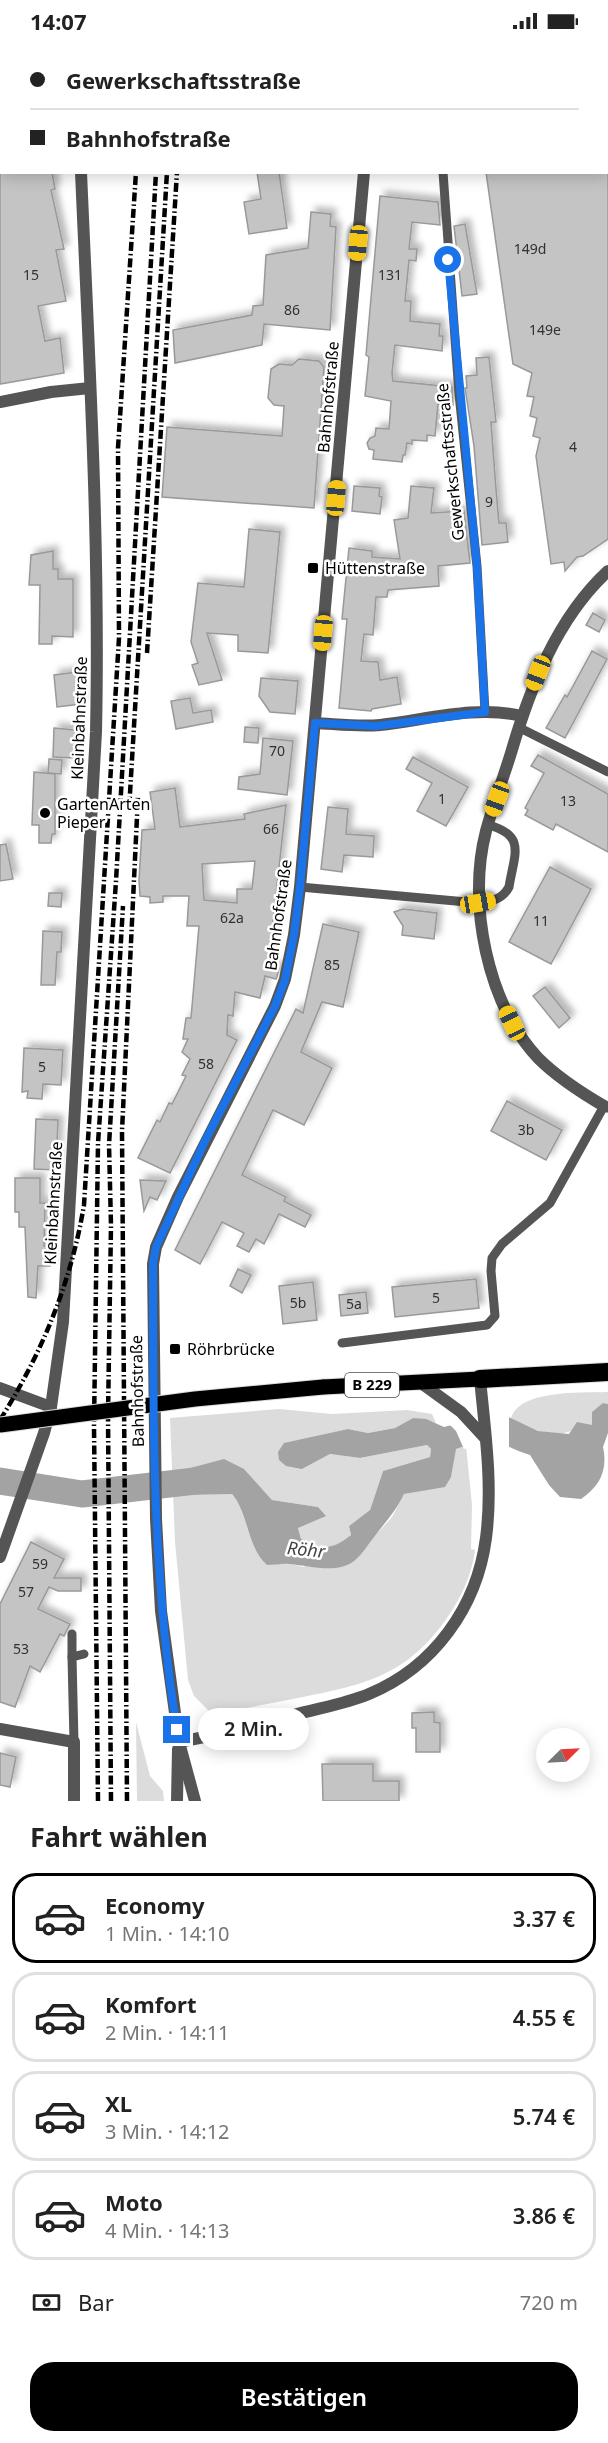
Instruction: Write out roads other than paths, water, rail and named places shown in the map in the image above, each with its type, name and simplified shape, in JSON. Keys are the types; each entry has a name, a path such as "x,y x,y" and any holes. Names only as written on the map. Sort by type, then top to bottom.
{"highway":[{"path":"480,1379 608,1372"}],"main road":[{"name":"B 229","path":"0,1425 265,1392 480,1379"}],"street":[{"name":"Kleinbahnstraße","path":"0,1557 16,1518 51,1407 63,1322 96,732 96,537 81,174"},
{"name":"Bahnhofstraße","path":"195,1801 179,1742 161,1611 156,1520 153,1264 156,1247 205,1141 275,1006 285,980 294,935 364,174"},
{"path":"0,402 51,392 90,388"},
{"path":"606,1107 565,1082 537,1057 512,1023 496,987 478,903 481,857 488,825 520,721 538,673 565,626 589,591 608,571"},
{"path":"315,723 377,726 485,712 505,712 520,721"},
{"path":"179,1742 229,1732 369,1695 404,1676 441,1642 464,1611 477,1579 486,1538 489,1488 480,1379"},
{"path":"421,1383 461,1412 485,1438"},
{"path":"0,1388 51,1407"},
{"path":"0,1729 74,1742 74,1801"},
{"name":"Bahnhofstraße","path":"177,1801 179,1742"}],"lane":[{"name":"Gewerkschaftsstraße","path":"443,174 459,394 477,567 485,712"},
{"path":"520,721 608,772"},
{"path":"300,887 478,903 496,900 506,893 516,847 512,836 505,830 488,825"},
{"path":"342,1343 487,1325 495,1316 492,1258 502,1244 550,1203 606,1107"},
{"path":"72,1634 74,1742"},
{"path":"72,1657 84,1654"}],"water":[{"path":"603,1403 608,1404 608,1433 603,1447 603,1470 598,1483 581,1499 560,1497 549,1485 530,1455 492,1442 461,1447 456,1449 451,1477 445,1487 404,1494 394,1511 360,1555 354,1561 340,1567 267,1565 255,1550 242,1511 232,1494 177,1495 179,1471 224,1459 244,1469 272,1500 318,1507 326,1516 298,1528 301,1539 321,1547 333,1546 351,1535 349,1526 370,1510 383,1471 430,1457 431,1449 427,1445 360,1458 330,1454 302,1469 286,1466 279,1460 278,1452 284,1443 348,1429 368,1433 395,1428 413,1418 426,1419 444,1427 500,1413 538,1431 569,1434 577,1422 592,1425 592,1412"}],"waterway":[{"name":"Röhr","path":"0,1481 82,1494 213,1479"}],"railway":[{"path":"0,1420 29,1369 53,1317 71,1262 84,1205 119,638 118,448 136,174"},
{"path":"98,1801 94,1426 98,1143 116,881 156,174"},
{"path":"129,810 167,174"},
{"path":"147,653 177,174"},
{"path":"127,1801 122,1131 138,796"},
{"path":"111,1801 108,1415 111,1225 109,1145 123,906"}],"place":[{"name":"Hüttenstraße","path":"313,568"},
{"name":"GartenArten Pieper","path":"45,813"},
{"name":"Röhrbrücke","path":"175,1349"}]}
